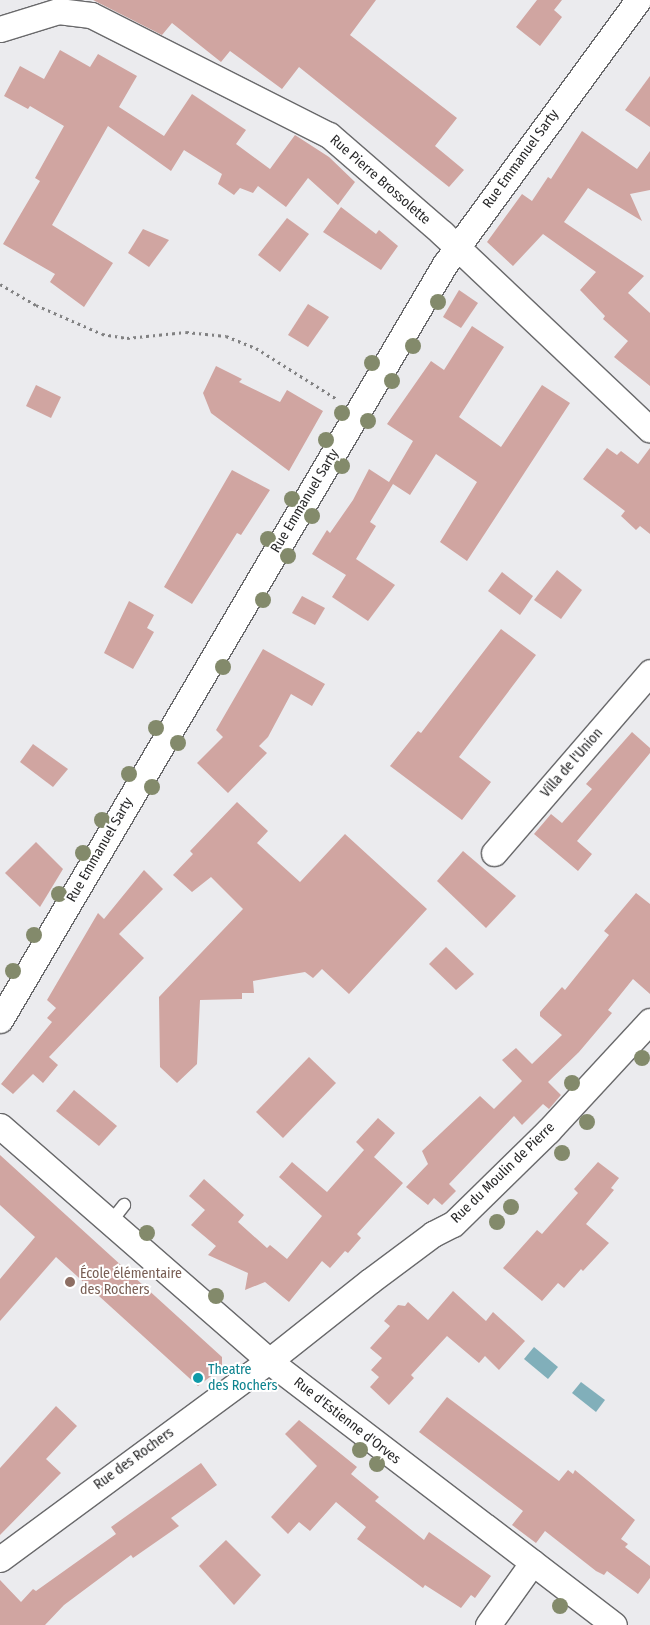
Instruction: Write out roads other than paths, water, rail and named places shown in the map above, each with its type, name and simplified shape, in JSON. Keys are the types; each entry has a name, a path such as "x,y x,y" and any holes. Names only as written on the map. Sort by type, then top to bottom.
{"street":[{"name":"Rue Emmanuel Sarty","path":"0,1020 456,248 638,0"},
{"name":"Rue Pierre Brossolette","path":"0,30 58,10 91,15 328,135 456,248 650,430"},
{"name":"Villa de l'Union","path":"494,853 650,672"},
{"name":"Rue du Moulin de Pierre","path":"269,1361 370,1280 467,1212 567,1111 650,1021"},
{"name":"Rue d'Estienne d'Orves","path":"0,1126 117,1214 269,1361 614,1625"},
{"name":"Rue des Rochers","path":"0,1558 269,1361"},
{"path":"488,1625 533,1562"}],"water":[{"path":"534,1347 558,1367 548,1379 524,1359"},
{"path":"581,1382 605,1400 596,1412 572,1393"}],"place":[{"name":"École élémentaire des Rochers","path":"70,1282"},
{"name":"Theatre des Rochers","path":"198,1378"}]}
